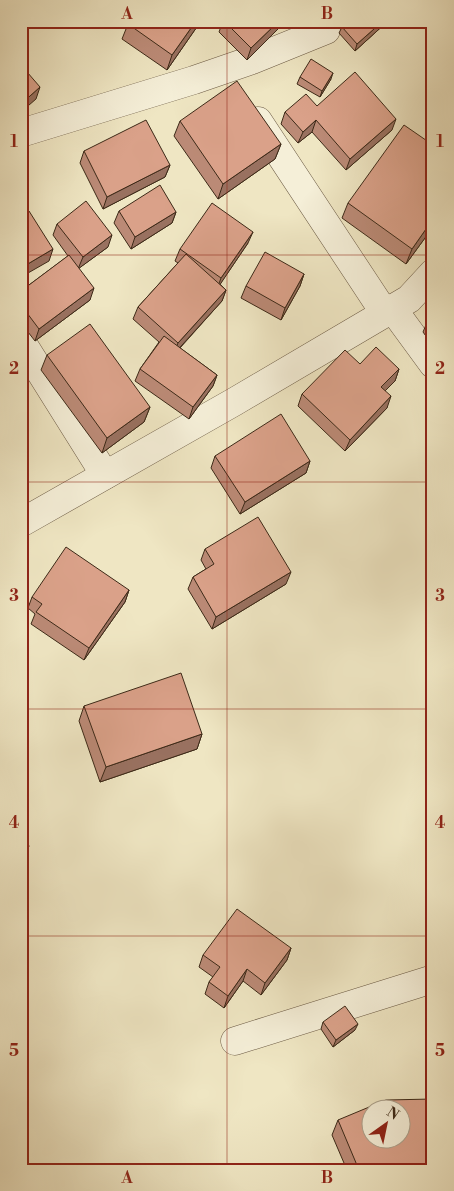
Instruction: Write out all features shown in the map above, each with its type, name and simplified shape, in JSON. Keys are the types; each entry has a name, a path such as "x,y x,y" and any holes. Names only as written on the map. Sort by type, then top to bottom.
{"street":[{"path":"21,133 224,70 326,30"},
{"path":"224,70 388,310 433,364"},
{"path":"21,523 234,402 408,299 433,272"},
{"path":"21,340 105,475"},
{"path":"235,1042 433,979"}],"building":[{"path":"130,21 196,21 172,55 128,24"},
{"path":"224,21 279,21 251,48"},
{"path":"348,21 383,21 357,44 342,27"},
{"path":"311,59 333,73 322,91 300,77"},
{"path":"21,65 40,87 21,104"},
{"path":"355,72 396,119 350,159 316,120 303,132 285,112 306,94 317,106"},
{"path":"237,81 281,144 223,184 180,121"},
{"path":"146,120 170,165 107,197 84,151"},
{"path":"404,125 433,145 433,219 412,249 348,203"},
{"path":"160,185 176,212 135,237 119,211"},
{"path":"86,201 112,235 83,257 57,224"},
{"path":"212,203 253,232 221,278 180,249"},
{"path":"29,211 53,249 21,268 21,216"},
{"path":"265,252 304,274 285,308 246,286"},
{"path":"186,254 226,290 178,343 138,307"},
{"path":"69,255 94,288 39,329 21,305 21,291"},
{"path":"433,316 433,328 428,320"},
{"path":"90,324 150,407 107,438 47,355"},
{"path":"164,336 217,375 193,407 140,369"},
{"path":"376,347 399,369 381,387 391,396 350,440 302,394 345,350 360,364"},
{"path":"281,414 310,461 245,502 215,456"},
{"path":"258,517 291,572 216,617 193,577 214,564 205,549"},
{"path":"66,547 129,590 89,648 36,612 42,604 32,597"},
{"path":"181,673 202,734 106,767 84,706"},
{"path":"21,830 29,846 21,850"},
{"path":"237,909 291,948 265,983 247,969 228,996 209,982 220,967 203,955"},
{"path":"345,1006 358,1024 336,1040 323,1022"},
{"path":"412,1099 433,1099 433,1170 359,1170 338,1120 362,1110 362,1148 412,1148"}]}
